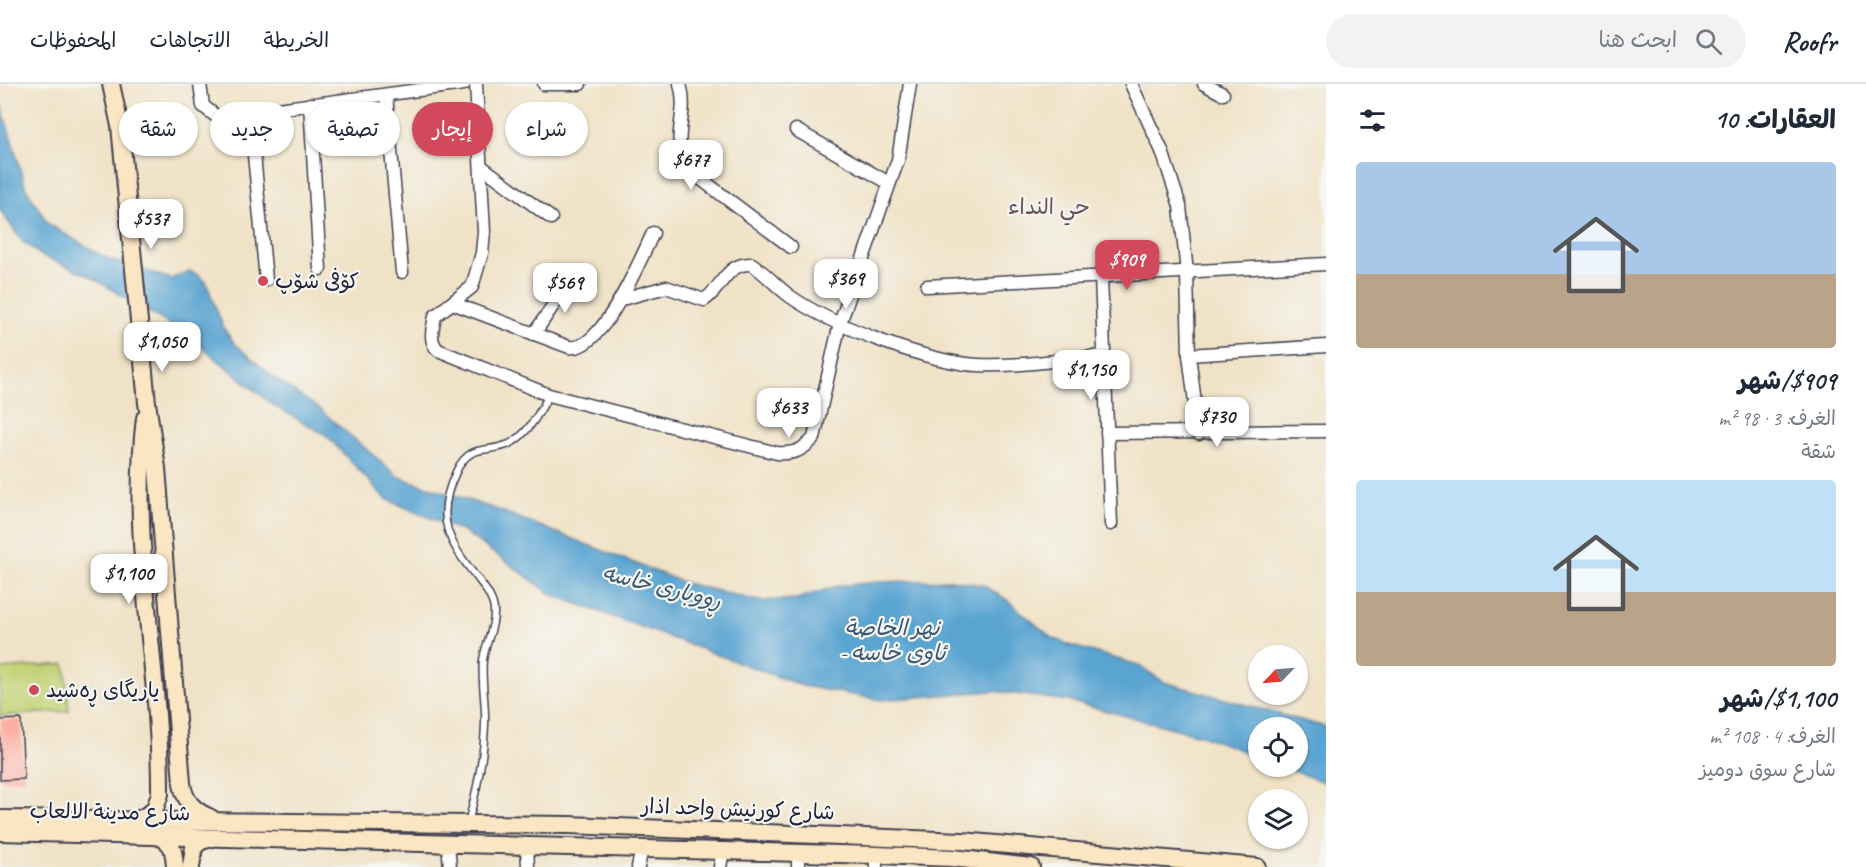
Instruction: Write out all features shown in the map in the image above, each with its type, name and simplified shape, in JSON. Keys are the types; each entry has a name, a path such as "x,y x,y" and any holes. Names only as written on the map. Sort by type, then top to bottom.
{"main road":[{"path":"111,84 119,121"},
{"path":"121,102 122,84"},
{"path":"124,156 147,402 157,468 183,790 193,808 216,820"},
{"path":"135,819 147,817 156,809 160,789 140,507 141,450 147,402"},
{"name":"شارع مدينة الالعاب","path":"0,819 216,820"},
{"name":"شارع كورنيش واحد اذار","path":"216,820 569,825 962,841 1257,867"},
{"path":"568,846 569,825"},
{"name":"شارع مدينة الالعاب","path":"0,832 218,837"},
{"path":"149,834 164,837 171,844 175,867"},
{"path":"191,867 191,854 196,844 218,837"},
{"name":"شارع كورنيش واحد اذار","path":"218,837 642,849 722,860 876,861 1031,867"}],"street":[{"path":"200,84 203,106 210,113"},
{"path":"327,102 464,84"},
{"path":"476,84 481,166 482,253 472,287 435,316 431,339 438,350 549,395 777,453 791,454 804,449 814,438 840,324 898,160 905,130 910,84"},
{"path":"544,84 580,84"},
{"path":"680,84 684,113 678,143 681,157 689,170 791,247"},
{"path":"1131,84 1172,175 1180,206 1187,273 1189,355 1199,434"},
{"path":"1204,84 1222,94"},
{"path":"386,95 402,272"},
{"path":"796,130 889,183"},
{"path":"254,156 266,280"},
{"path":"313,156 320,269"},
{"path":"481,166 551,218"},
{"path":"452,303 569,347 580,347 589,341 622,298 653,232"},
{"path":"622,298 666,287 704,300 725,275 746,264 757,268 791,297 840,324 897,346 967,364 1104,356"},
{"path":"927,286 1326,264"},
{"path":"534,334 572,277"},
{"path":"1101,277 1111,524"},
{"path":"1189,355 1326,346"},
{"path":"1107,434 1326,431"},
{"path":"448,844 450,867"},
{"path":"527,846 528,867"},
{"path":"638,867 642,849"}],"lane":[{"path":"468,823 482,763 485,722 483,659 494,611 491,599 458,553 443,512 449,489 461,462 484,447 509,444 532,423 549,395"}],"green space":[{"name":"یاریگای ڕەشید","path":"65,664 69,711 0,716 0,669"}],"water":[{"name":"نهر الخاصة - ئاوی خاسە","path":"0,101 26,188 48,224 106,258 171,279 190,271 200,276 206,282 224,329 235,344 277,380 318,408 399,477 504,512 685,583 759,601 797,599 837,586 878,582 951,580 983,585 1006,599 1051,637 1069,645 1138,665 1164,682 1290,717 1248,717 1248,753 1204,736 1068,701 993,691 881,700 803,686 553,595 464,532 386,499 326,435 274,406 187,335 88,275 42,256 22,241 0,210"},
{"name":"نهر الخاصة - ئاوی خاسە","path":"1308,722 1326,727 1326,783 1308,776"}],"building":[{"path":"21,719 24,779 0,780 0,720"}],"place":[{"name":"کۆفی شۆپ","path":"263,281"},
{"name":"یاریگای ڕەشید","path":"34,690"}],"district":[{"name":"حي النداء","path":"1049,206"}],"water label":[{"name":"ڕووباری خاسە","path":"662,586"}]}
